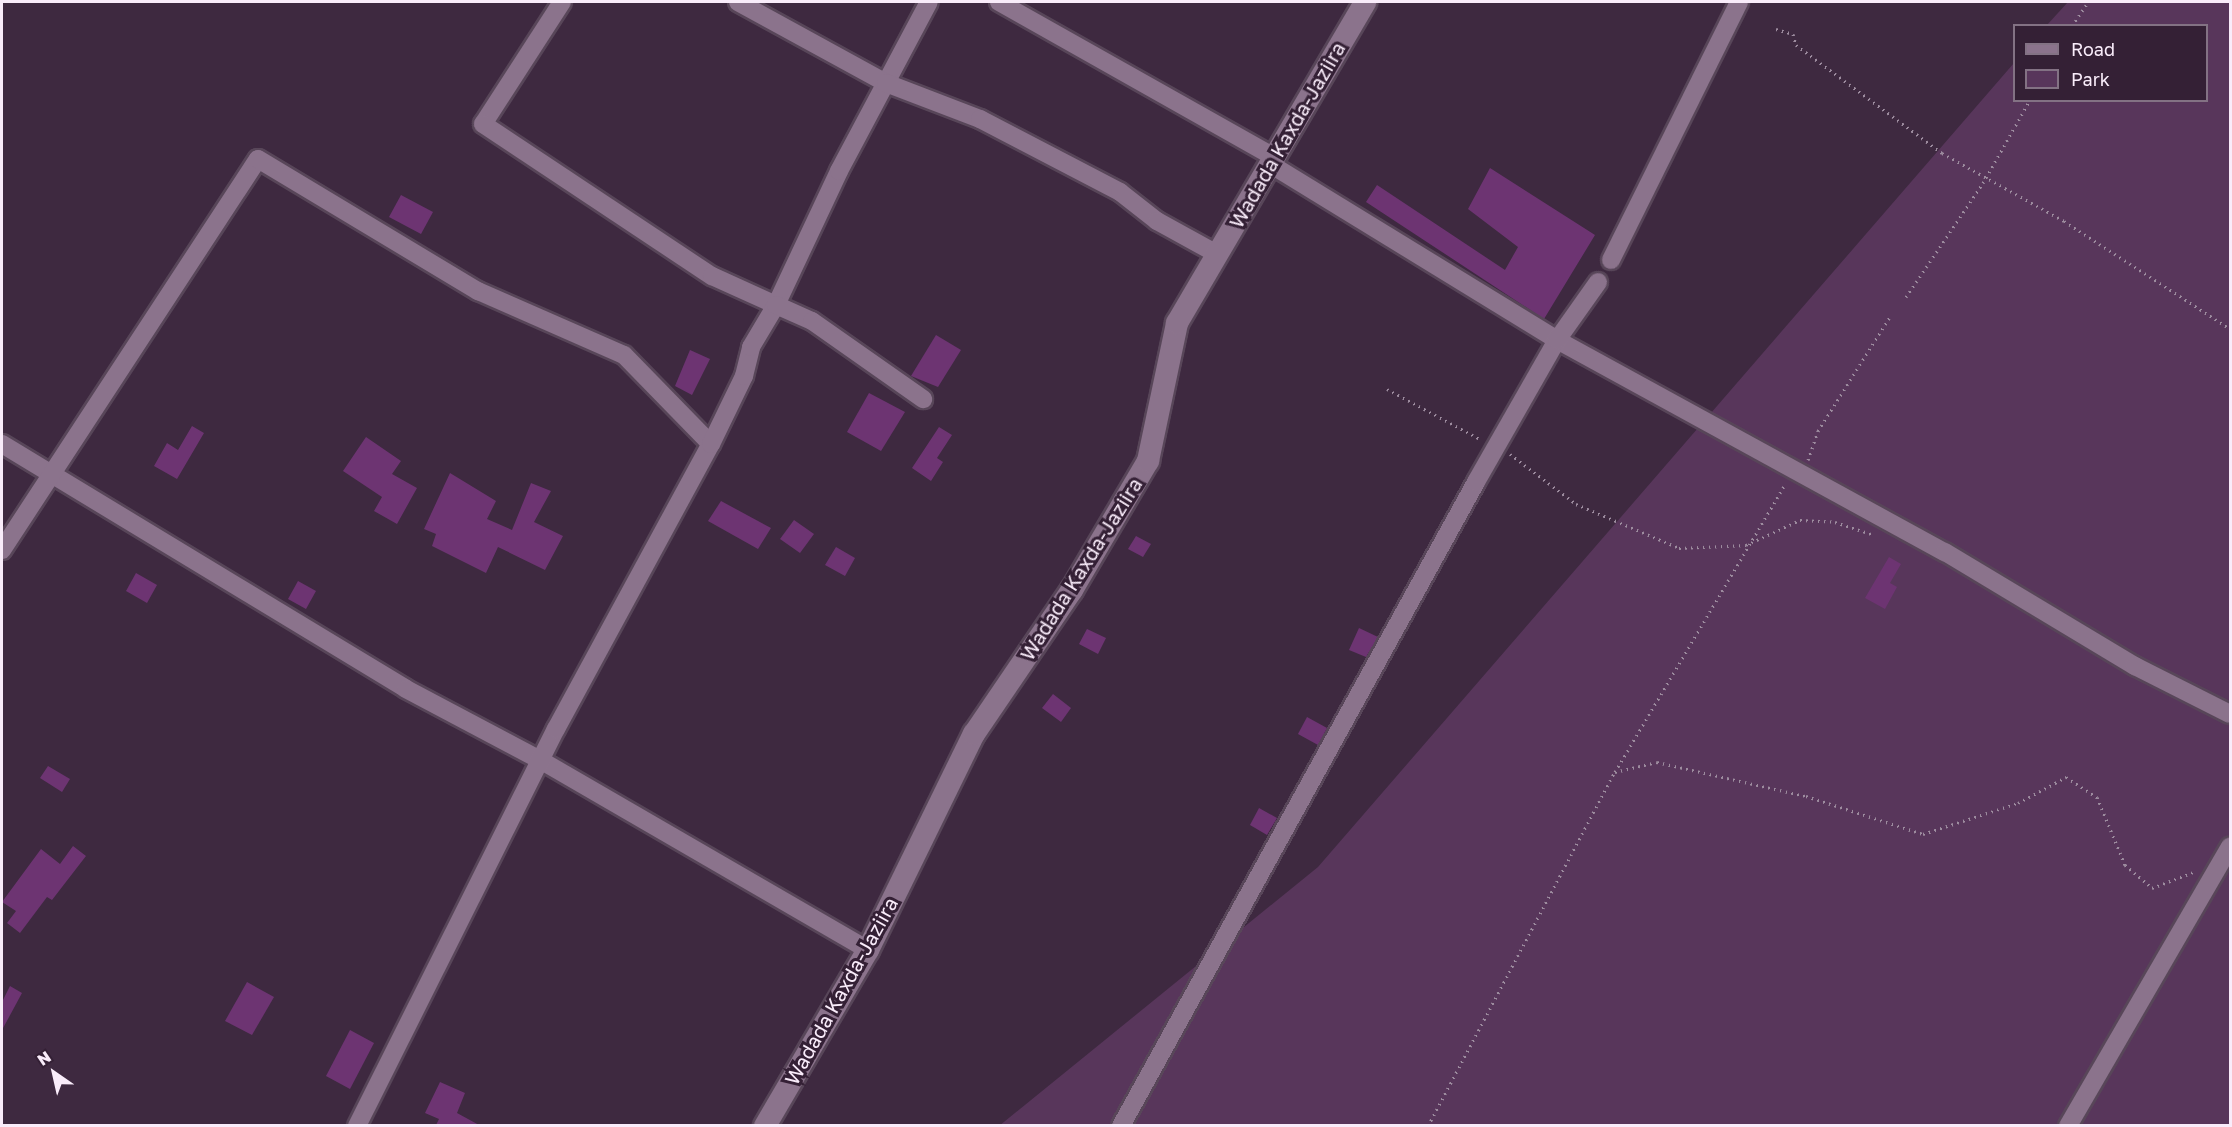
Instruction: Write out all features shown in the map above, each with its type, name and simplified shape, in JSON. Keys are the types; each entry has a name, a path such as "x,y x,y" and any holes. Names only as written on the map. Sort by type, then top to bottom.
{"street":[{"path":"562,2 483,124 712,276 812,321 923,399"},
{"path":"738,2 886,83 980,119 1120,192 1217,254"},
{"path":"357,1125 542,760 711,444 744,376 751,347 776,305 886,83 929,2"},
{"path":"999,2 1272,160 1557,340 1905,530 2135,666 2230,714"},
{"name":"Wadada Kaxda-Jaziira","path":"765,1125 868,950 974,734 1072,590 1148,461 1177,323 1365,2"},
{"path":"1611,260 1739,2"},
{"path":"2,550 48,473 258,159 478,291 624,355 711,444"},
{"path":"1121,1125 1496,447 1557,340 1598,282"},
{"path":"2,444 406,690 542,760 868,950"},
{"path":"2068,1125 2227,854"}],"path":[{"path":"2073,24 2088,2"},
{"path":"1776,29 1792,34 1796,45 1857,94 2230,329"},
{"path":"1906,297 1987,178 2029,102"},
{"path":"1428,1125 1615,772 1752,542 1797,472 1813,454 1818,431 1891,315"},
{"path":"1387,389 1523,460 1576,504 1679,548 1725,550 1752,542 1800,520 1835,522 1878,536 1905,530"},
{"path":"1615,772 1657,762 1806,796 1923,834 2018,803 2066,777 2097,797 2125,866 2152,888 2227,854"}],"green space":[{"path":"2068,2 2230,2 2230,1125 999,1126 1318,867 2013,64 2013,102 2208,102 2208,24 2048,24"}],"building":[{"path":"1490,168 1595,235 1544,319 1366,202 1377,185 1505,270 1518,247 1468,209"},
{"path":"401,195 433,212 421,234 389,217"},
{"path":"936,335 961,350 938,387 911,376"},
{"path":"690,350 710,359 692,395 675,386"},
{"path":"869,393 905,412 881,451 847,432"},
{"path":"192,426 204,433 177,479 154,466 167,443 178,450"},
{"path":"939,427 952,435 937,458 943,462 931,481 912,468"},
{"path":"366,437 401,461 392,474 417,488 397,524 374,511 382,497 343,471"},
{"path":"450,473 496,501 487,519 512,530 531,483 551,491 534,522 563,536 545,570 498,547 486,573 432,546 436,534 424,529"},
{"path":"721,501 771,528 758,549 708,521"},
{"path":"794,520 814,534 800,553 780,539"},
{"path":"1136,536 1151,544 1143,557 1128,549"},
{"path":"836,547 855,558 845,576 825,565"},
{"path":"1889,557 1901,564 1890,583 1897,587 1885,609 1865,598"},
{"path":"136,573 157,585 147,603 126,591"},
{"path":"298,581 316,591 306,609 288,599"},
{"path":"1359,628 1378,637 1366,657 1349,650"},
{"path":"1087,629 1106,638 1098,654 1079,644"},
{"path":"1053,694 1071,708 1061,722 1042,708"},
{"path":"1307,717 1327,728 1318,745 1298,734"},
{"path":"48,766 70,779 62,792 40,778"},
{"path":"1259,808 1277,818 1267,835 1250,825"},
{"path":"73,846 86,856 52,900 47,897 20,933 7,923 16,911 2,902 41,849 60,864"},
{"path":"247,982 274,997 252,1035 225,1021"},
{"path":"10,986 22,993 2,1030 2,1002"},
{"path":"350,1030 374,1043 350,1089 326,1076"},
{"path":"440,1082 465,1093 457,1113 479,1125 436,1125 439,1119 425,1113"}]}
